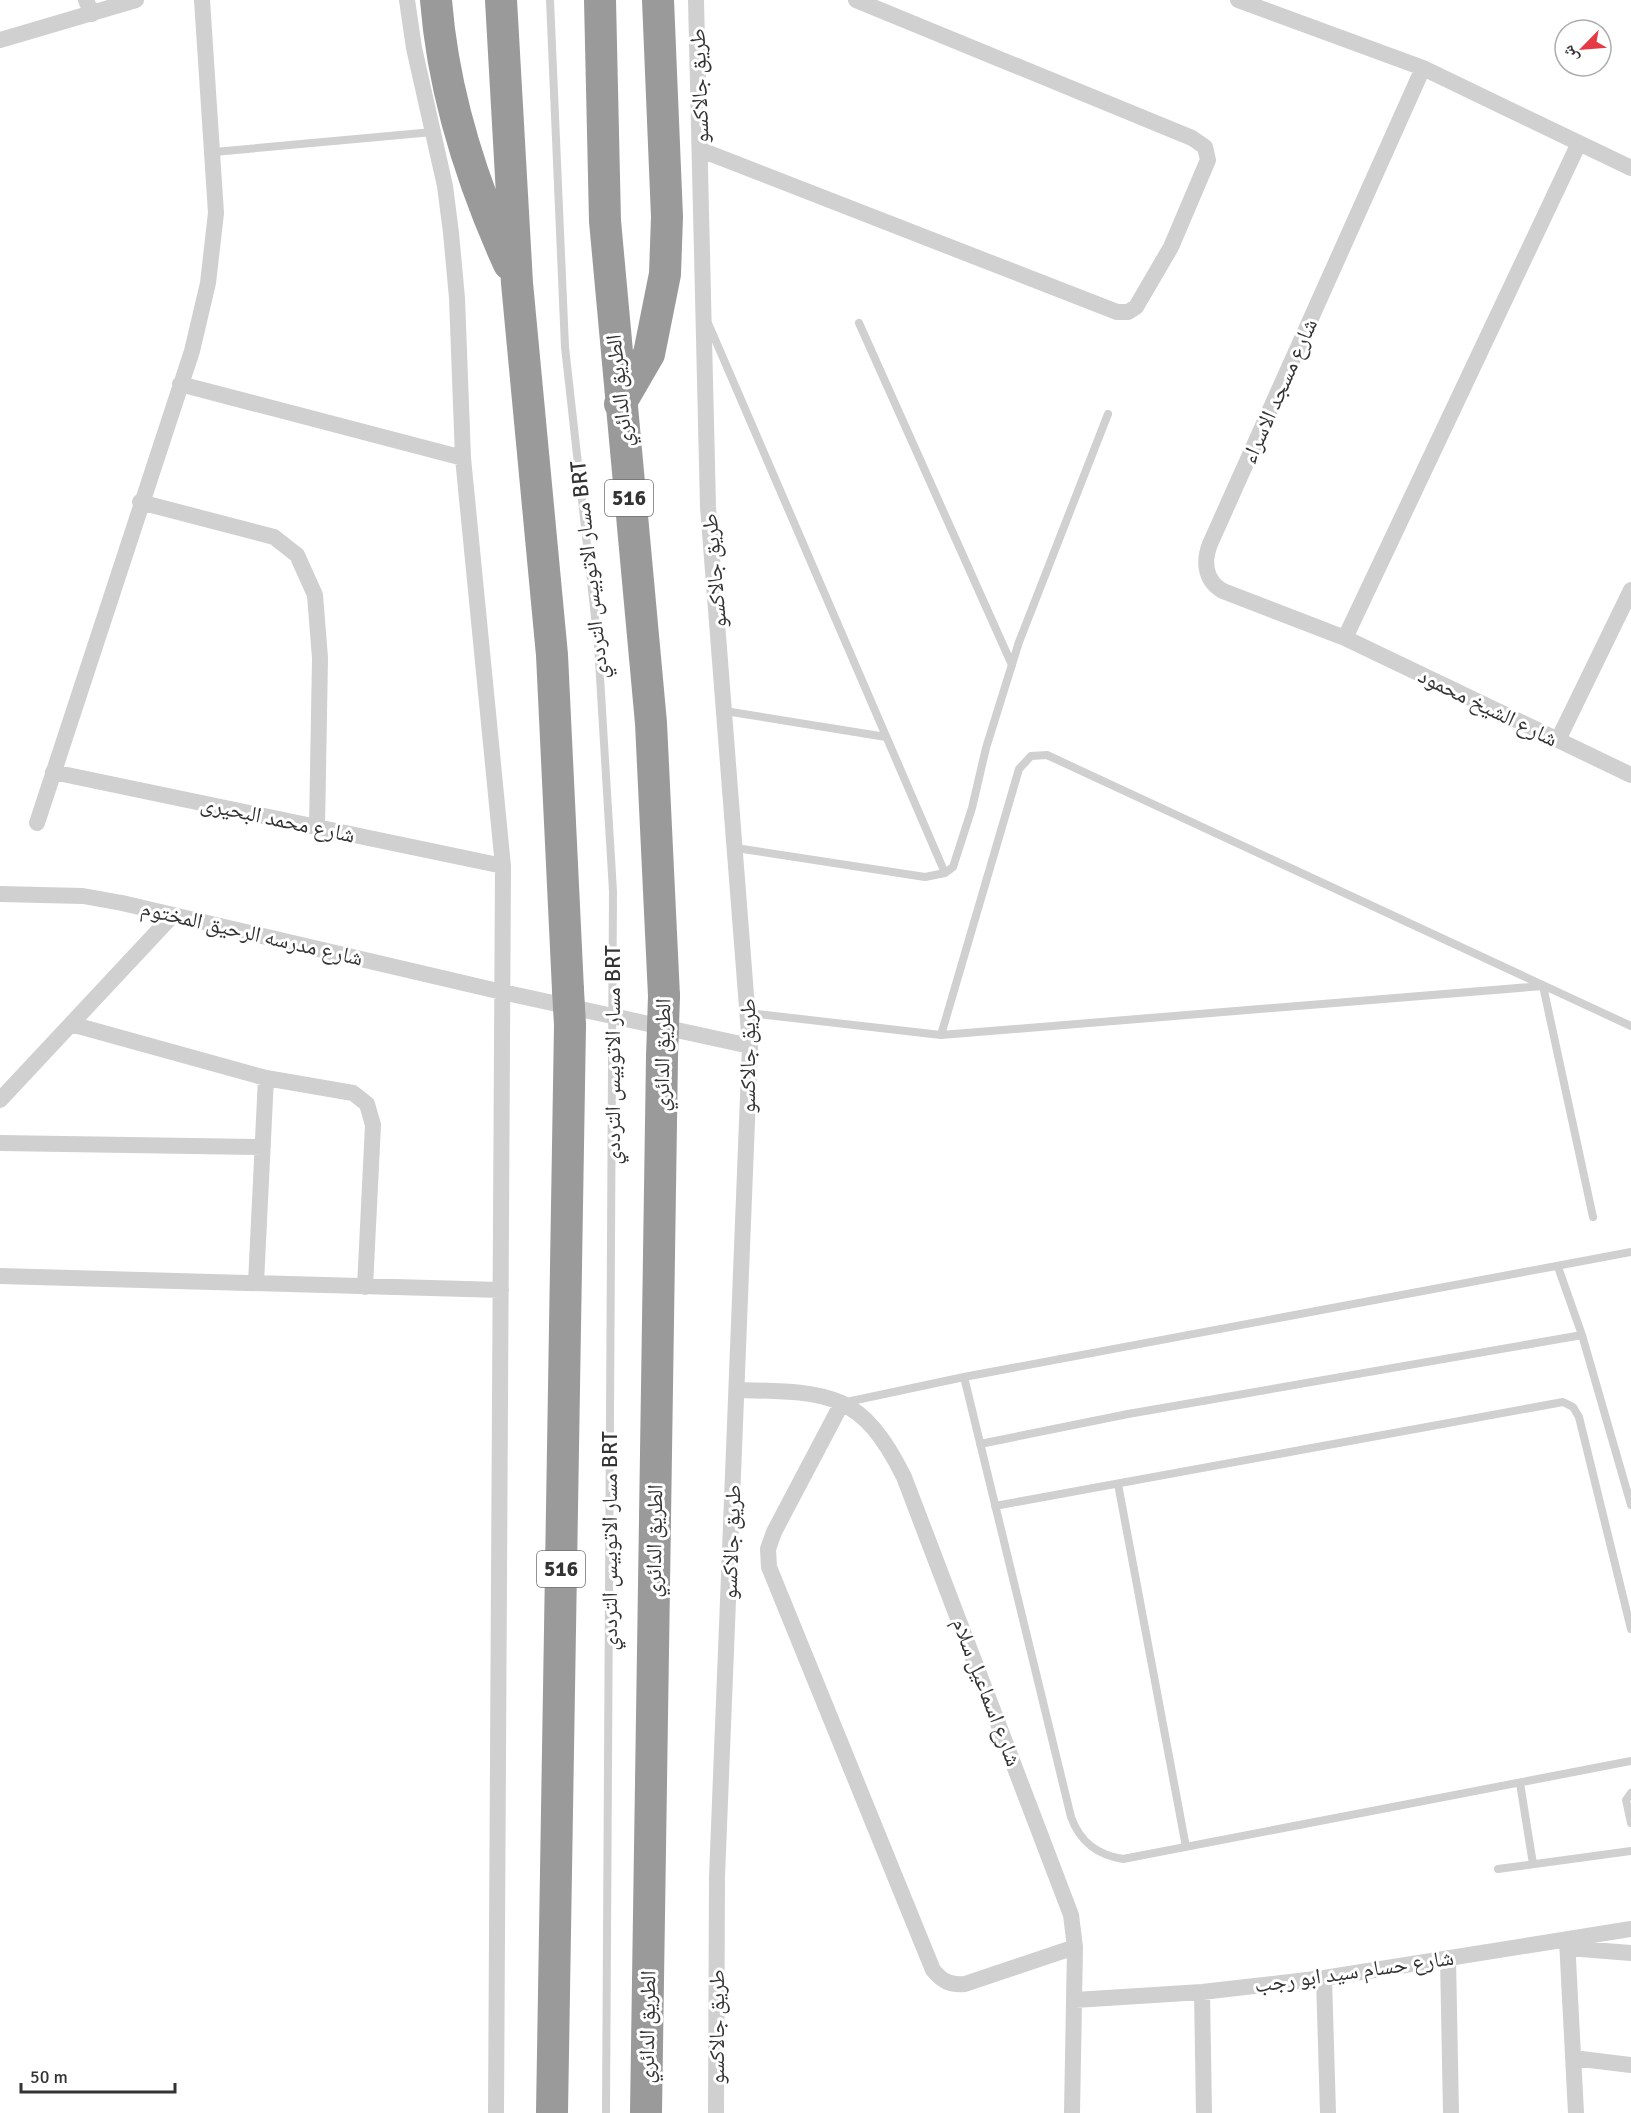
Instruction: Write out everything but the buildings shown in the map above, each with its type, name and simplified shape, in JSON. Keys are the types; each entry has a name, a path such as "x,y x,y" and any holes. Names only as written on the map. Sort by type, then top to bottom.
{"highway":[{"path":"436,0 443,66 466,150 485,212 517,283"},
{"name":"516","path":"501,0 517,283 552,655 570,1026 552,2113"},
{"name":"الطريق الدائري","path":"600,0 605,221 651,723 664,996 646,2113"},
{"path":"620,404 649,354 665,274 667,217 658,0"}],"street":[{"path":"0,40 89,7 136,0"},
{"path":"37,823 201,317 212,260 216,213 214,152 202,0"},
{"path":"407,0 414,48 433,132 451,233 460,352 463,458 503,866 496,2113"},
{"name":"طريق جالاكسو","path":"696,0 708,507 750,1046 717,1877 716,2113"},
{"path":"701,150 1117,312 1128,312 1136,307 1171,247 1208,160 1205,147 1192,138 856,0"},
{"path":"1238,0 1423,68 1631,168"},
{"name":"شارع مسجد الاسراء","path":"1345,638 1216,587 1208,574 1206,558 1423,68"},
{"path":"1345,638 1579,143"},
{"path":"180,384 463,458"},
{"path":"140,502 274,537 297,555 315,595 318,637 317,827"},
{"path":"1558,740 1631,590"},
{"name":"شارع الشيخ محمود","path":"1345,638 1631,775"},
{"name":"شارع محمد البحيرى","path":"53,772 503,866"},
{"name":"شارع مدرسه الرحيق المختوم","path":"0,894 83,896 501,992 750,1046"},
{"path":"0,1100 172,916"},
{"path":"71,1024 267,1078 353,1093 367,1104 373,1125 365,1287"},
{"path":"256,1283 267,1078"},
{"path":"0,1143 263,1147"},
{"path":"0,1276 501,1290"},
{"name":"شارع اسماعيل سلام","path":"737,1390 806,1391 842,1403 862,1416 880,1433 904,1477 1066,1899 1075,1947 1072,2113"},
{"path":"842,1403 774,1532 768,1549 769,1567 933,1970 941,1980 952,1985 965,1984 1075,1947"},
{"name":"شارع حسام سيد ابو رجب","path":"1075,2000 1202,1992 1324,1978 1449,1958 1568,1944 1631,1929"},
{"path":"1576,2113 1568,1944 1631,1953"},
{"path":"1449,1958 1451,2113"},
{"path":"1324,1978 1328,2113"},
{"path":"1202,1992 1204,2113"},
{"path":"1574,2058 1631,2065"}],"lane":[{"name":"مسار الاتوبيس الترددي BRT","path":"550,0 565,347 598,644 613,891 606,2113"},
{"path":"214,152 433,132"},
{"path":"703,311 945,873"},
{"path":"859,323 1012,664"},
{"path":"736,848 925,877 945,873 953,867 986,747 1012,664 1108,414"},
{"path":"725,711 886,737"},
{"path":"941,1035 1019,769 1031,756 1047,755 1631,1026"},
{"path":"748,1013 941,1035 1543,986"},
{"path":"1543,986 1593,1217"},
{"path":"842,1403 964,1377 1631,1252"},
{"path":"1558,1267 1582,1335 1631,1505"},
{"path":"980,1444 1140,1412 1582,1335"},
{"path":"964,1377 1075,1827 1088,1845 1110,1857 1123,1859 1631,1761"},
{"path":"995,1506 1563,1402 1573,1407 1579,1417 1631,1629"},
{"path":"1118,1484 1186,1847"},
{"path":"1520,1783 1533,1864"},
{"path":"1631,1793 1626,1800 1631,1823"},
{"path":"1498,1869 1631,1851"}]}
